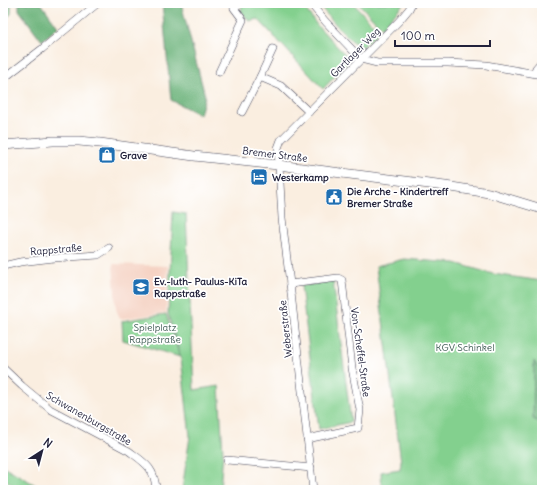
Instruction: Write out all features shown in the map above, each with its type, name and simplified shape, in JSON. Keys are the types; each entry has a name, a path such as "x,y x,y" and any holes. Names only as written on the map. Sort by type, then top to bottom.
{"main road":[{"name":"Bremer Straße","path":"3,145 53,141 79,141 445,186 489,193 542,210"}],"street":[{"path":"3,79 98,3"},
{"path":"219,72 243,20 234,8 240,3"},
{"path":"310,3 324,21 361,59 376,63 448,63 486,65 538,74 536,68 542,61"},
{"name":"Gartlager Weg","path":"278,165 278,148 281,140 399,21 412,3"},
{"path":"242,112 260,77 272,49"},
{"path":"260,77 281,86 309,112"},
{"name":"Weberstraße","path":"278,165 282,218 313,490"},
{"name":"Rappstraße","path":"3,266 48,258 98,256 109,248"},
{"name":"Von-Scheffel-Straße","path":"290,284 338,278 342,280 352,368 360,410 358,428 307,439"},
{"name":"Schwanenburgstraße","path":"3,368 50,409 129,451 140,459 152,471 156,490"},
{"path":"227,460 311,468"}],"shaded area":[{"name":"Ev.-luth- Paulus-KiTa Rappstraße","path":"113,264 168,266 166,313 120,319 116,309"}],"green space":[{"path":"3,3 11,3 11,14 3,20"},
{"path":"19,3 41,3 58,27 42,41 19,10"},
{"path":"162,3 181,3 205,96 200,115 171,100"},
{"path":"245,3 301,3 317,25 350,60 323,89 258,19 249,21 241,11 242,5"},
{"path":"317,3 353,3 379,31 363,47 353,42"},
{"path":"358,3 404,3 382,28"},
{"path":"173,212 186,214 194,390 219,386 223,453 220,490 182,490 190,436 181,358 168,314"},
{"name":"KGV Schinkel","path":"404,259 455,263 493,274 542,281 542,490 382,490 381,472 400,469 401,462 376,266"},
{"path":"333,281 351,422 319,429 301,286"},
{"name":"Spielplatz Rappstraße","path":"166,314 180,357 123,340 122,321"},
{"path":"534,361 542,371 542,422 533,419"},
{"path":"3,466 44,490 19,490 3,478"}],"place":[{"name":"Grave","path":"107,155"},
{"name":"Westerkamp","path":"259,177"},
{"name":"Die Arche - Kindertreff Bremer Straße","path":"334,197"},
{"name":"Ev.-luth- Paulus-KiTa Rappstraße","path":"141,287"}]}
